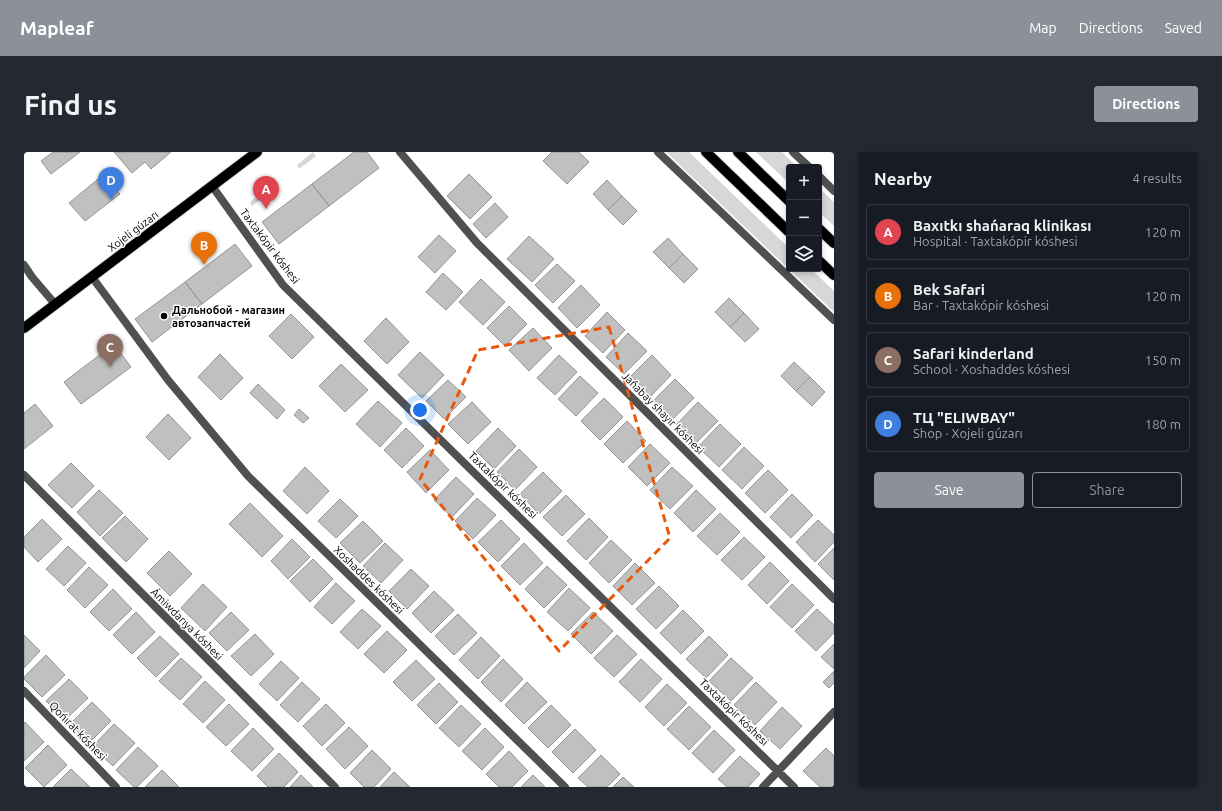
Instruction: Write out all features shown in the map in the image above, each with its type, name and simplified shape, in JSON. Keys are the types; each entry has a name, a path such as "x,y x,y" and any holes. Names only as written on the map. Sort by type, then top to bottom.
{"main road":[{"name":"Xojeli gúzarı","path":"24,328 257,152"},
{"path":"706,152 786,229"},
{"path":"738,152 788,200"},
{"path":"822,232 834,243"},
{"path":"822,264 834,275"}],"street":[{"name":"Jańabay shayır kóshesi","path":"400,152 477,243 834,599"},
{"path":"658,152 834,320"},
{"path":"793,152 806,164"},
{"path":"822,179 834,191"},
{"name":"Taxtakópir kóshesi","path":"212,186 283,285 794,787"},
{"path":"24,264 32,277 55,304"},
{"name":"Xoshaddes kóshesi","path":"92,277 168,380 248,476 565,787"},
{"name":"Ámiwdarıya kóshesi","path":"24,476 335,787"},
{"name":"Qońırat kóshesi","path":"24,691 116,787"},
{"path":"763,787 834,712"}],"highlighted area":[{"path":"609,327 670,538 559,651 420,479 478,350"}],"shaded area":[{"path":"313,152 316,156 299,169 297,165"},
{"path":"666,152 689,152 786,245 786,266"},
{"path":"756,152 782,152 794,164 786,164 786,180"},
{"path":"266,189 269,193 252,206 250,202"},
{"path":"822,191 834,202 834,226 822,215"},
{"path":"792,272 814,272 834,291 834,312"}],"building":[{"path":"53,152 80,152 51,174 41,161"},
{"path":"114,152 171,152 151,169 145,162 132,173"},
{"path":"354,152 367,152 379,168 329,206 312,184"},
{"path":"552,152 579,152 589,162 567,184 543,161"},
{"path":"469,174 492,197 470,219 447,196"},
{"path":"103,175 120,194 85,221 69,203"},
{"path":"607,180 622,196 608,210 593,194"},
{"path":"312,184 329,206 279,244 262,222"},
{"path":"622,196 637,211 623,225 608,210"},
{"path":"495,203 508,217 486,238 473,224"},
{"path":"439,235 456,251 435,273 418,257"},
{"path":"529,236 554,259 532,282 507,259"},
{"path":"668,238 683,254 669,268 653,252"},
{"path":"235,244 252,266 202,304 185,282"},
{"path":"683,254 698,269 684,283 669,268"},
{"path":"557,264 575,281 553,303 535,285"},
{"path":"443,273 463,292 446,310 426,292"},
{"path":"481,279 505,302 483,325 459,302"},
{"path":"185,282 202,304 152,342 135,319"},
{"path":"581,285 600,305 577,328 558,308"},
{"path":"729,298 744,313 730,327 715,312"},
{"path":"509,306 527,324 505,346 487,328"},
{"path":"607,312 625,330 603,353 585,336"},
{"path":"744,313 759,329 745,342 730,327"},
{"path":"291,314 314,337 292,359 269,336"},
{"path":"386,318 409,342 387,364 364,341"},
{"path":"533,328 552,348 529,371 509,350"},
{"path":"628,333 647,351 624,374 606,357"},
{"path":"114,344 131,367 81,404 64,382"},
{"path":"420,352 444,375 422,398 398,375"},
{"path":"220,354 243,378 221,400 198,377"},
{"path":"559,355 577,372 555,395 537,378"},
{"path":"652,355 671,375 649,398 629,378"},
{"path":"794,362 810,377 796,391 781,376"},
{"path":"341,364 368,390 345,412 319,386"},
{"path":"580,376 598,393 576,416 558,399"},
{"path":"810,377 825,392 812,406 796,391"},
{"path":"675,379 694,398 672,420 653,401"},
{"path":"448,380 466,397 444,419 426,401"},
{"path":"258,384 285,410 277,419 250,393"},
{"path":"604,398 623,417 600,440 581,421"},
{"path":"378,401 402,423 380,447 356,424"},
{"path":"472,402 491,422 468,444 448,424"},
{"path":"698,402 718,421 695,444 676,425"},
{"path":"35,404 53,426 24,449 24,413"},
{"path":"299,409 309,418 303,423 294,415"},
{"path":"168,414 191,438 169,460 146,437"},
{"path":"627,421 646,441 623,463 604,444"},
{"path":"720,424 741,444 719,467 698,447"},
{"path":"406,428 424,446 402,468 384,450"},
{"path":"498,428 516,446 494,469 476,451"},
{"path":"650,444 670,463 647,486 628,467"},
{"path":"744,447 764,466 742,489 722,470"},
{"path":"519,449 537,467 515,490 497,472"},
{"path":"430,450 449,470 426,493 407,472"},
{"path":"71,463 94,486 72,508 48,485"},
{"path":"305,467 329,491 307,514 283,491"},
{"path":"672,467 693,486 670,509 650,490"},
{"path":"768,470 788,490 765,513 745,493"},
{"path":"543,472 562,491 539,514 520,494"},
{"path":"456,477 474,494 452,517 434,500"},
{"path":"99,490 123,513 100,536 77,512"},
{"path":"696,490 716,509 693,532 674,513"},
{"path":"792,494 813,515 791,538 770,517"},
{"path":"566,495 585,514 562,536 543,517"},
{"path":"477,498 496,515 473,539 455,521"},
{"path":"340,499 358,516 336,538 318,521"},
{"path":"250,503 283,536 262,557 229,524"},
{"path":"720,513 740,532 717,555 697,536"},
{"path":"125,516 148,539 126,562 102,538"},
{"path":"589,518 608,537 586,560 567,541"},
{"path":"42,519 62,539 38,562 24,547 24,537"},
{"path":"501,520 520,539 498,562 478,542"},
{"path":"818,520 834,535 834,542 815,562 796,542"},
{"path":"363,521 383,541 360,563 340,543"},
{"path":"744,537 765,557 742,580 721,560"},
{"path":"292,539 310,557 288,579 271,561"},
{"path":"611,540 632,560 609,583 589,563"},
{"path":"385,543 403,560 381,583 363,566"},
{"path":"524,543 543,563 520,585 501,566"},
{"path":"68,546 86,563 64,586 46,569"},
{"path":"834,548 834,580 818,564"},
{"path":"169,551 192,574 170,596 147,573"},
{"path":"313,559 333,579 310,602 290,581"},
{"path":"770,562 789,581 767,604 748,585"},
{"path":"635,563 655,583 632,605 613,586"},
{"path":"547,566 567,585 544,608 525,589"},
{"path":"89,567 108,585 85,608 67,590"},
{"path":"411,569 429,586 407,609 389,591"},
{"path":"336,583 355,601 332,624 314,607"},
{"path":"203,584 227,607 205,631 181,608"},
{"path":"792,584 814,605 792,628 770,607"},
{"path":"659,586 679,606 656,629 636,609"},
{"path":"569,588 590,608 568,631 547,612"},
{"path":"113,589 132,609 109,631 90,612"},
{"path":"434,591 454,610 431,633 412,613"},
{"path":"362,609 381,626 358,649 340,632"},
{"path":"817,609 834,625 834,633 816,651 795,631"},
{"path":"683,610 704,631 681,654 660,633"},
{"path":"136,612 155,632 132,654 113,635"},
{"path":"231,612 249,630 227,651 209,633"},
{"path":"593,612 613,631 591,654 571,634"},
{"path":"458,614 477,633 454,655 435,636"},
{"path":"387,631 407,650 384,673 364,654"},
{"path":"255,634 274,654 251,676 231,656"},
{"path":"24,635 40,651 24,668"},
{"path":"617,635 637,654 614,677 594,658"},
{"path":"160,636 179,654 156,677 137,658"},
{"path":"709,636 728,655 706,678 686,659"},
{"path":"481,637 500,656 478,679 459,660"},
{"path":"834,644 834,669 821,657"},
{"path":"46,655 65,675 42,697 24,679 24,677"},
{"path":"181,658 202,677 180,700 159,681"},
{"path":"731,658 753,678 731,701 709,681"},
{"path":"503,659 523,679 501,702 481,682"},
{"path":"641,659 662,679 640,702 619,682"},
{"path":"416,660 435,679 412,701 393,682"},
{"path":"281,661 299,678 277,701 259,684"},
{"path":"834,671 834,683 829,688 823,682"},
{"path":"69,679 88,698 65,720 46,701"},
{"path":"205,681 225,700 203,723 183,704"},
{"path":"302,682 320,699 298,722 280,705"},
{"path":"527,682 547,702 524,724 505,705"},
{"path":"756,682 777,702 755,725 734,705"},
{"path":"439,683 458,702 436,724 417,705"},
{"path":"667,684 687,703 664,726 645,707"},
{"path":"92,702 111,721 89,743 70,724"},
{"path":"229,704 249,724 226,746 206,727"},
{"path":"326,704 345,723 322,746 303,726"},
{"path":"461,705 481,724 459,747 439,728"},
{"path":"551,705 571,725 548,748 528,728"},
{"path":"689,706 711,727 689,750 667,729"},
{"path":"782,707 802,726 780,749 760,731"},
{"path":"25,722 44,742 24,761 24,723"},
{"path":"114,724 135,743 113,766 92,747"},
{"path":"349,727 368,746 345,769 326,749"},
{"path":"253,728 274,749 252,771 231,751"},
{"path":"485,728 504,747 482,770 462,751"},
{"path":"575,729 596,750 573,773 552,752"},
{"path":"714,730 735,750 713,773 692,753"},
{"path":"48,745 67,765 44,787 25,768"},
{"path":"138,747 158,766 137,787 134,787 116,770"},
{"path":"826,748 834,756 834,787 820,787 803,771"},
{"path":"372,750 391,769 374,787 364,787 350,773"},
{"path":"509,751 528,771 512,787 499,787 486,774"},
{"path":"279,753 298,772 284,787 268,787 257,776"},
{"path":"601,755 620,774 607,787 588,787 578,778"},
{"path":"740,756 760,774 748,787 727,787 718,779"},
{"path":"71,769 90,787 53,787"},
{"path":"162,770 179,787 145,787"},
{"path":"394,772 410,787 380,787"},
{"path":"301,775 313,787 290,787"},
{"path":"533,775 545,787 521,787"},
{"path":"623,777 634,787 613,787"}],"place":[{"name":"ТЦ \"ELIWBAY\"","path":"111,200"},
{"name":"Baxıtkı shańaraq klinikası","path":"266,209"},
{"name":"Bek Safari","path":"204,265"},
{"name":"Дальнобой - магазин автозапчастей","path":"164,316"},
{"name":"Safari kinderland","path":"110,367"}]}
